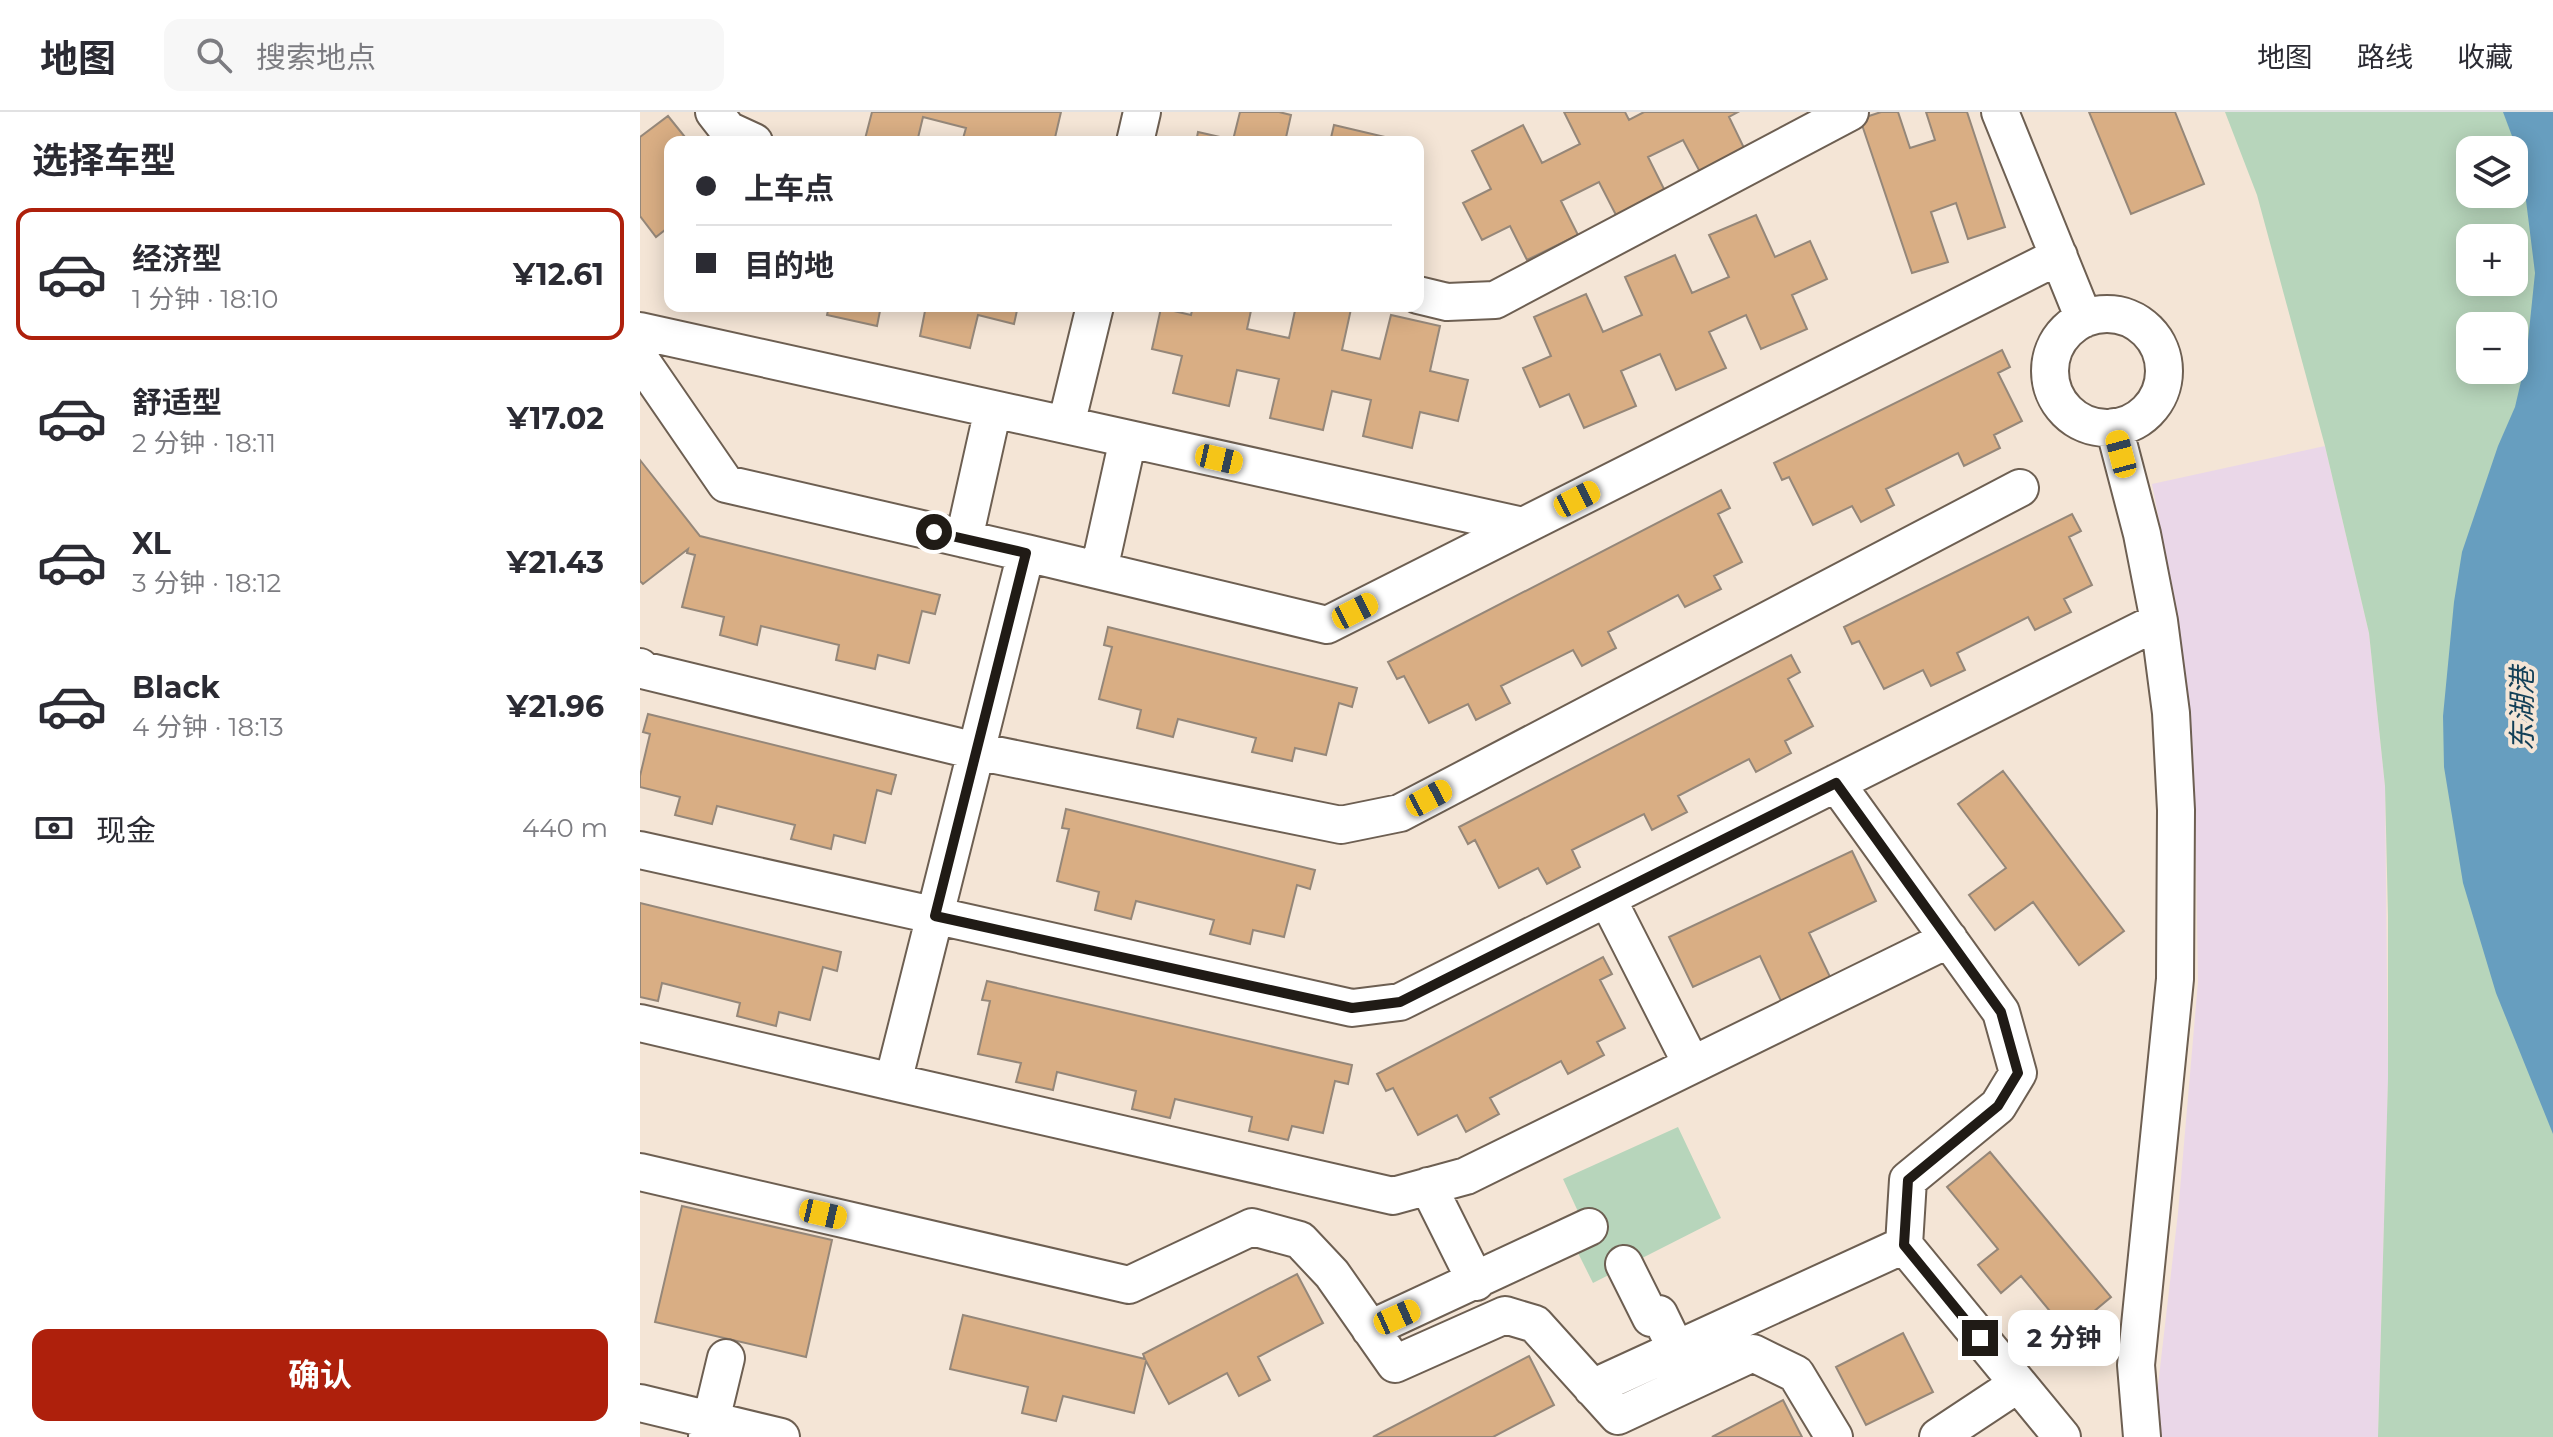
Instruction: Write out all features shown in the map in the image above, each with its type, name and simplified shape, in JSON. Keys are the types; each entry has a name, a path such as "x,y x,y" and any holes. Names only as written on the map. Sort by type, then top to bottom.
{"street":[{"path":"714,112 728,130 741,136"},
{"path":"1136,136 1142,112"},
{"path":"1424,296 1447,302 1495,300 1850,112"},
{"path":"2000,112 2084,319"},
{"path":"640,359 726,484 1327,625 2059,256"},
{"path":"1066,425 1094,312"},
{"path":"2116,315 2132,320 2151,335 2162,356 2164,372 2161,389 2143,415 2129,423 2098,427 2082,422 2058,401 2051,386 2050,370 2059,339 2070,327 2084,319 2116,315"},
{"path":"640,331 1523,526"},
{"path":"964,539 993,409"},
{"path":"2114,427 2142,534 2159,621 2171,713 2176,810 2175,979 2136,1365 2142,1437"},
{"path":"1099,570 1128,439"},
{"path":"640,667 642,670 976,751 1341,825 1400,813 2020,488"},
{"path":"893,1082 1026,553"},
{"path":"640,850 1352,1008 1400,1002 2159,621"},
{"path":"1836,783 2001,1012 2018,1073 1998,1106 1908,1180 1904,1245 2062,1437"},
{"path":"1607,898 1692,1065"},
{"path":"640,1023 1393,1196 1466,1176 1949,939"},
{"path":"640,1172 1129,1285 1252,1227 1300,1240 1332,1274 1395,1364 1505,1315 1535,1324 1618,1416 1753,1353 1796,1374 1834,1437"},
{"path":"1428,1186 1476,1282"},
{"path":"1370,1329 1589,1227"},
{"path":"1592,1388 1904,1245"},
{"path":"1624,1264 1651,1318 1659,1314 1676,1349"},
{"path":"709,1429 726,1358"},
{"path":"1938,1437 2018,1384"},
{"path":"640,1403 709,1429 781,1437"}],"shaded area":[{"path":"2325,446 2369,633 2385,786 2388,1079 2378,1437 2152,1437 2178,1213 2198,982 2195,799 2177,613 2152,484"}],"green space":[{"path":"2225,112 2553,112 2553,1437 2378,1437 2388,1079 2385,786 2369,633 2325,446 2257,195"},
{"path":"1678,1127 1721,1218 1593,1283 1571,1239 1587,1231 1563,1179"}],"water":[{"name":"东湖港","path":"2503,112 2553,112 2553,1134 2496,993 2463,883 2444,767 2443,716 2462,552 2498,446 2515,407 2520,384 2528,384 2528,341 2535,273 2527,208 2528,136 2512,136"}],"building":[{"path":"872,112 1061,112 1055,136 964,136 966,128 923,117 918,136 866,136"},
{"path":"1240,112 1291,115 1286,136 1234,136"},
{"path":"1564,112 1625,112 1629,120 1644,112 1738,112 1729,117 1745,150 1700,172 1683,140 1648,157 1666,193 1617,217 1599,182 1561,201 1578,235 1527,260 1510,226 1482,240 1463,203 1491,189 1472,151 1523,125 1542,163 1580,144"},
{"path":"1881,112 1898,112 1910,148 1935,140 1926,112 1967,112 2005,227 1968,239 1956,203 1931,212 1948,262 1912,273 1860,119"},
{"path":"2089,112 2175,112 2204,184 2131,214"},
{"path":"668,116 684,136 664,136 664,231 656,237 640,216 640,137"},
{"path":"1334,125 1381,136 1331,136"},
{"path":"1756,215 1775,257 1810,241 1827,279 1792,295 1807,329 1761,349 1746,315 1709,332 1726,368 1676,390 1660,354 1621,371 1636,406 1584,428 1569,394 1540,407 1523,368 1551,356 1534,317 1586,294 1603,332 1642,315 1625,277 1675,255 1692,293 1729,277 1709,235"},
{"path":"828,312 880,312 877,326 827,315"},
{"path":"925,312 1017,312 1014,324 978,315 970,348 920,336"},
{"path":"1160,312 1191,315 1192,312 1251,312 1247,329 1289,338 1295,312 1350,312 1342,350 1380,359 1391,315 1440,326 1430,371 1468,380 1458,421 1420,412 1412,448 1363,436 1371,400 1332,391 1323,430 1270,418 1279,379 1237,370 1229,406 1173,393 1182,356 1152,349"},
{"path":"2002,350 2010,367 1998,373 2022,421 1994,435 2000,448 1964,466 1958,453 1886,489 1894,505 1861,522 1852,506 1813,525 1789,477 1782,480 1774,463"},
{"path":"640,460 700,536 940,595 935,614 922,611 909,663 878,655 875,669 836,660 839,645 761,626 757,645 720,635 724,617 682,607 695,555 687,553 688,549 643,584 640,581"},
{"path":"1721,490 1730,508 1718,514 1742,562 1714,576 1721,589 1685,607 1678,595 1608,632 1616,648 1582,666 1573,650 1501,686 1510,703 1476,720 1468,704 1429,723 1404,676 1397,679 1388,662"},
{"path":"2072,514 2081,531 2069,537 2092,585 2064,599 2071,612 2035,630 2028,617 1957,653 1965,670 1931,686 1923,670 1884,689 1859,641 1852,644 1844,627"},
{"path":"1108,627 1357,688 1352,707 1339,703 1326,755 1295,748 1292,761 1252,752 1256,738 1178,719 1173,737 1137,728 1141,710 1099,699 1112,647 1104,645"},
{"path":"1791,655 1800,672 1788,679 1813,726 1785,741 1791,753 1756,772 1749,759 1678,796 1687,812 1652,830 1644,814 1572,850 1580,867 1547,884 1538,868 1499,888 1475,840 1468,844 1459,827"},
{"path":"648,714 896,775 891,794 877,790 865,843 834,835 831,849 791,839 795,825 717,806 712,824 675,815 680,797 640,787 650,734 643,732"},
{"path":"2003,771 2124,931 2079,965 2033,902 1995,930 1969,895 2006,868 1958,804"},
{"path":"1066,809 1315,870 1310,889 1297,885 1284,937 1253,930 1250,944 1210,934 1214,920 1136,901 1131,919 1095,910 1099,892 1057,881 1069,829 1062,828"},
{"path":"1852,851 1876,901 1809,933 1832,981 1783,1005 1760,956 1693,987 1669,937"},
{"path":"640,903 841,952 837,971 823,967 810,1020 779,1012 776,1026 737,1016 740,1003 662,983 658,1001 640,997"},
{"path":"1603,957 1612,974 1600,980 1625,1028 1597,1042 1604,1055 1568,1074 1561,1061 1490,1098 1499,1114 1466,1132 1457,1115 1418,1135 1393,1088 1386,1091 1377,1074"},
{"path":"987,981 1352,1065 1348,1084 1335,1081 1323,1133 1292,1126 1288,1140 1249,1131 1252,1117 1175,1099 1170,1118 1132,1109 1136,1091 1057,1072 1053,1090 1016,1082 1021,1063 978,1054 990,1001 982,1000"},
{"path":"1990,1152 2111,1297 2068,1333 2021,1276 2001,1293 1978,1265 1998,1249 1947,1187"},
{"path":"682,1206 832,1240 806,1357 655,1322"},
{"path":"1297,1274 1323,1323 1258,1357 1270,1380 1239,1396 1227,1373 1169,1404 1146,1361 1134,1413 1063,1396 1056,1421 1022,1413 1028,1387 950,1369 963,1315 1145,1359 1143,1354"},
{"path":"1903,1333 1933,1392 1866,1425 1836,1367"},
{"path":"1529,1356 1554,1405 1493,1437 1373,1437"},
{"path":"1783,1400 1802,1437 1712,1437"}],"route":[{"path":"934,532 1026,553 935,916 1352,1008 1400,1002 1836,783 2001,1012 2018,1073 1998,1106 1908,1180 1904,1245 1980,1338"}]}
